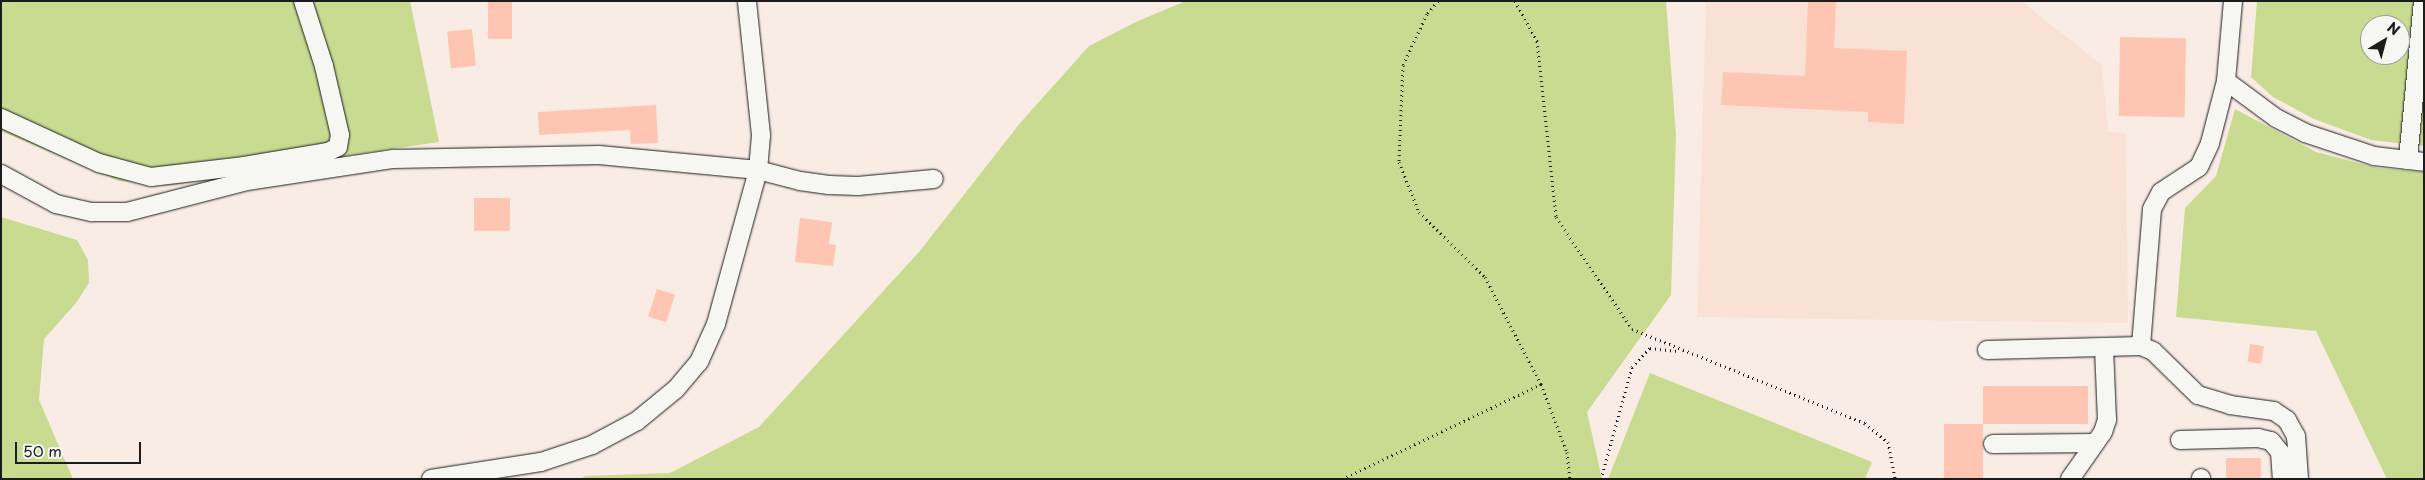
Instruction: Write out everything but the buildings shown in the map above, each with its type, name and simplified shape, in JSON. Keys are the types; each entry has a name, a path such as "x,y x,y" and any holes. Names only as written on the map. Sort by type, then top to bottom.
{"street":[{"path":"1,118 99,163 151,177 235,167 328,152 338,148 340,135 324,66 302,1"},
{"path":"431,479 541,462 592,445 637,421 676,389 699,362 716,324 758,170 761,135 747,1"},
{"path":"2141,346 2152,209 2161,192 2199,167 2210,143 2226,81 2233,1"},
{"path":"2226,81 2276,118 2305,133 2374,156 2416,161 2423,1"},
{"path":"1,174 56,204 92,212 127,212 247,181 393,159 599,155 758,170 800,181 829,184 858,186 934,179"},
{"path":"1987,350 2141,346 2161,357 2183,382 2198,395 2230,405 2274,411 2287,420 2296,436 2298,479"},
{"path":"2070,479 2103,432 2106,420 2104,347"},
{"path":"2180,440 2258,438 2271,441 2280,452 2282,479"},
{"path":"1993,444 2095,443"},
{"path":"516,479 541,462"}],"path":[{"path":"1438,1 1427,14 1403,65 1399,162 1419,212 1485,277 1541,384 1567,452 1570,479"},
{"path":"1515,1 1537,41 1556,217 1632,329 1865,423 1888,442 1895,479"},
{"path":"1601,479 1632,367 1650,348 1684,351"},
{"path":"1342,479 1541,384"}],"shaded area":[{"path":"1706,1 2021,1 2102,65 2108,132 2126,133 2128,323 1697,317"}],"green space":[{"path":"1,1 410,1 439,142 317,160 173,185 119,181 1,131"},
{"path":"1186,1 1666,1 1676,136 1671,295 1587,412 1602,479 581,479 585,476 670,473 759,427 919,252 1021,122 1089,46 1138,21"},
{"path":"2257,1 2424,1 2424,146 2371,140 2314,119 2273,97 2251,77"},
{"path":"2235,109 2316,152 2378,168 2424,172 2424,479 2387,479 2316,331 2176,317 2185,208 2216,176"},
{"path":"1,217 77,240 88,260 89,283 76,303 44,339 39,400 73,479 1,479"},
{"path":"1650,373 1872,462 1865,479 1608,479"}]}
